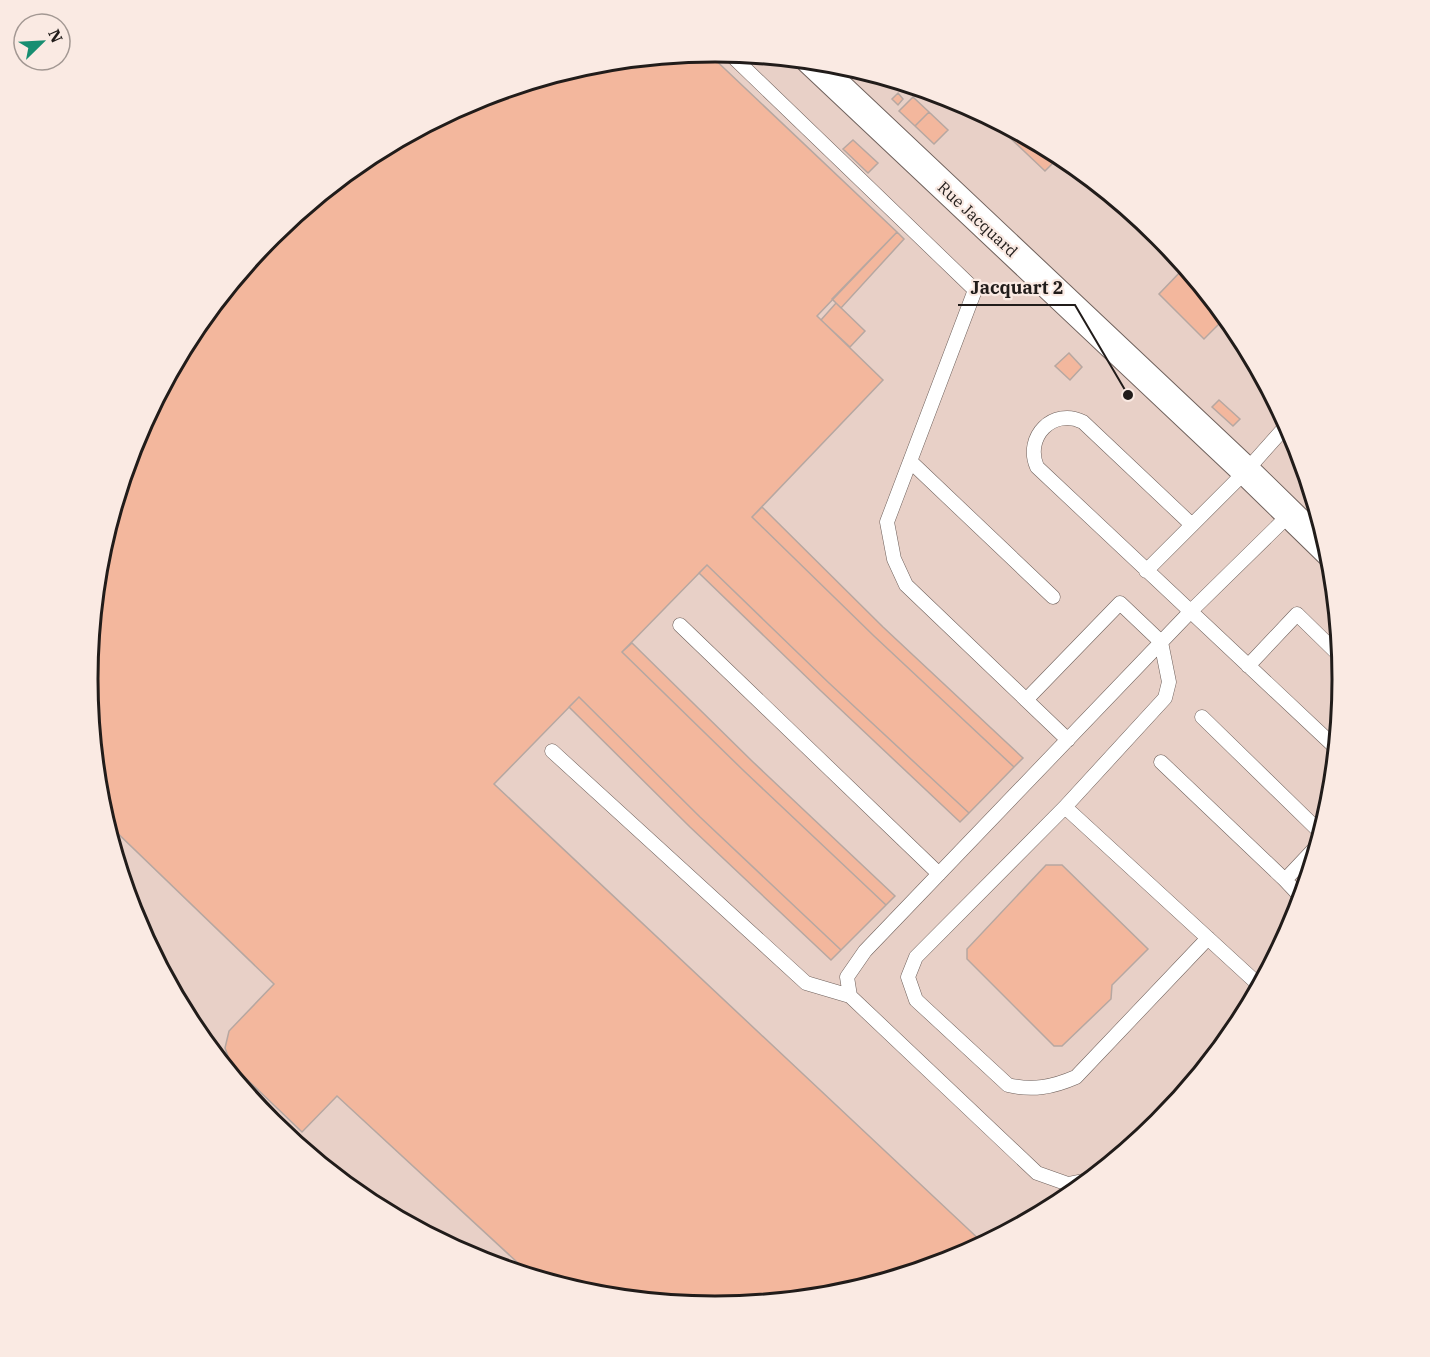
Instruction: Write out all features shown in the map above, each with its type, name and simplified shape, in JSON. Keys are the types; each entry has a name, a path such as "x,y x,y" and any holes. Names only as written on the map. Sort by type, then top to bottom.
{"street":[{"name":"Rue Jacquard","path":"822,71 1316,539"}],"lane":[{"path":"739,63 975,290 887,522 894,559 906,585 1068,740"},
{"path":"1192,525 1083,422 1074,418 1065,418 1053,421 1040,431 1033,451 1037,467 1329,741"},
{"path":"1146,571 1246,471 1280,432"},
{"path":"910,460 1053,597"},
{"path":"850,996 847,977 865,951 1190,612 1290,514"},
{"path":"1026,700 1120,603 1161,642 1169,682 1165,698 1065,807 916,957 908,977 916,1000 1008,1085 1026,1089 1056,1085 1076,1077 1208,938"},
{"path":"1248,666 1296,614 1331,648"},
{"path":"680,624 939,874"},
{"path":"1202,717 1314,826"},
{"path":"552,751 806,983 850,996 1037,1173 1069,1184"},
{"path":"1161,762 1294,890"},
{"path":"1065,807 1253,980"},
{"path":"1285,880 1304,859"}],"shaded area":[{"path":"675,63 755,63 796,67 835,73 913,94 951,108 1024,144 1058,165 1122,215 1179,272 1204,303 1228,336 1268,406 1285,442 1311,519 1327,598 1331,638 1331,719 1327,759 1311,838 1299,877 1285,915 1249,987 1228,1021 1179,1085 1151,1115 1091,1168 1058,1192 988,1232 951,1249 875,1274 835,1284 755,1294 715,1296 634,1290 595,1284 517,1263 479,1249 406,1213 372,1192 308,1142 251,1085 226,1054 202,1021 162,951 145,915 119,838 103,759 99,719 99,638 103,598 119,519 131,480 145,442 181,370 202,336 251,272 279,242 339,189 372,165 442,125 479,108 555,83 595,73"}],"building":[{"path":"718,62 897,232 817,316 883,380 752,517 874,636 1014,767 969,813 829,683 707,565 622,652 886,905 841,950 700,817 579,697 494,784 977,1237 913,1263 875,1274 835,1284 755,1294 715,1296 634,1290 595,1284 518,1263 337,1096 302,1132 244,1077 228,1057 225,1048 229,1031 274,984 118,834 110,799 99,719 99,638 103,598 119,519 145,442 162,406 202,336 251,272 308,215 372,165 442,125 517,94 595,73 675,63"},
{"path":"898,93 903,99 898,105 892,99"},
{"path":"913,97 929,112 915,126 899,111"},
{"path":"929,112 948,130 934,144 915,126"},
{"path":"1007,135 1054,162 1045,171"},
{"path":"853,140 878,163 868,173 843,149"},
{"path":"897,232 904,239 841,308 832,299"},
{"path":"1180,273 1219,324 1204,339 1159,294"},
{"path":"836,303 865,331 850,347 821,320"},
{"path":"1069,353 1082,367 1070,380 1055,366"},
{"path":"1219,400 1240,419 1233,426 1212,407"},
{"path":"762,507 883,627 1023,758 1014,767 874,636 752,517"},
{"path":"707,565 829,683 969,813 960,822 821,691 699,573"},
{"path":"632,643 753,762 895,896 886,905 744,771 622,652"},
{"path":"579,697 700,817 841,950 831,960 690,827 569,707"},
{"path":"1046,865 1062,865 1148,949 1112,985 1111,999 1062,1046 1054,1046 967,959 967,949"}],"place":[{"name":"Jacquart 2","path":"1128,395"}]}
